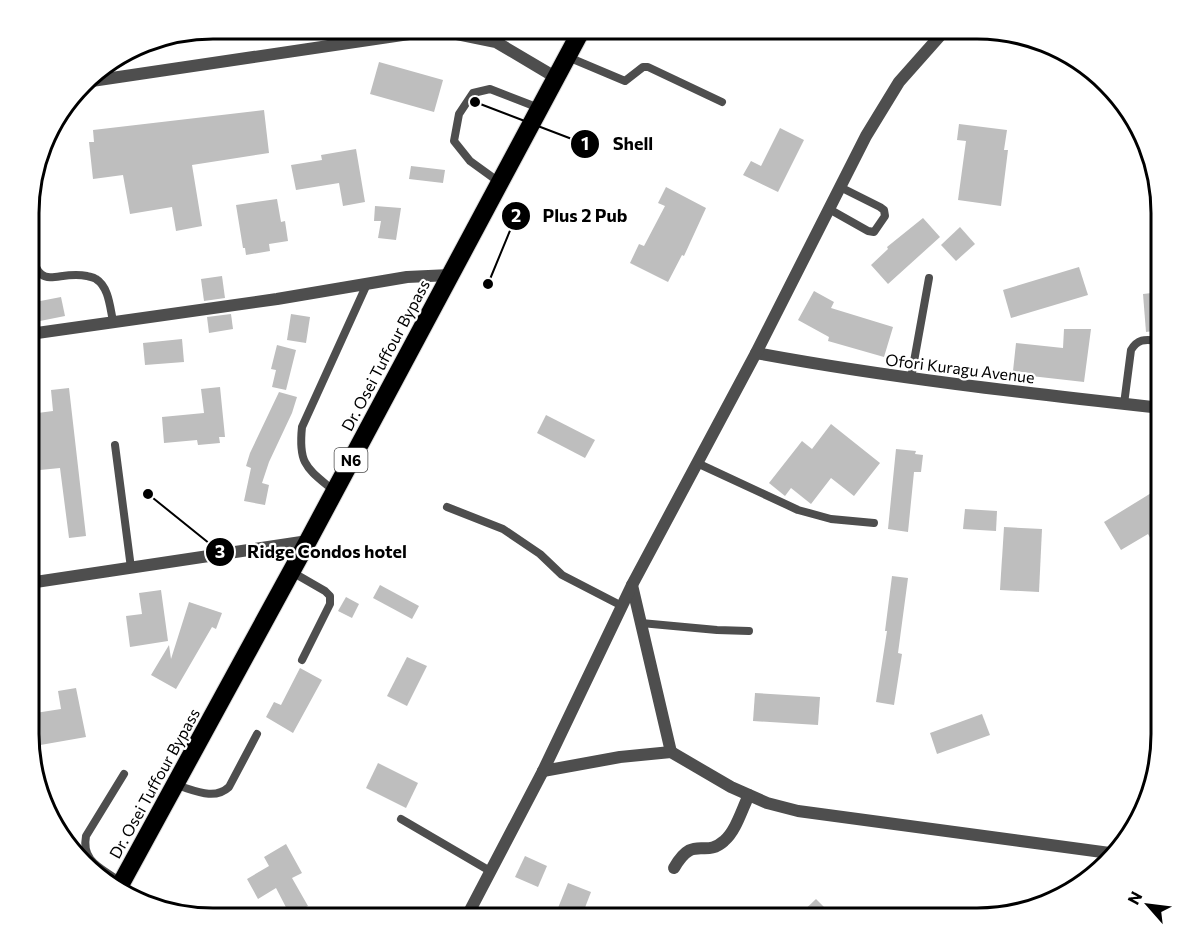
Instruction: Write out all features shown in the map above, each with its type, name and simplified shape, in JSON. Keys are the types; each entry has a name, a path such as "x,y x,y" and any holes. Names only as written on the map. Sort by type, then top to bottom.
{"highway":[{"name":"Dr. Osei Tuffour Bypass","path":"122,883 577,39"}],"street":[{"path":"101,80 375,39"},
{"path":"481,39 496,42 555,77"},
{"path":"471,908 543,771 632,585 756,353 866,136 899,82 937,39"},
{"path":"39,333 277,299 407,277 450,275"},
{"name":"Ofori Kuragu Avenue","path":"756,353 831,367 980,388 1151,407"},
{"path":"39,582 308,541"},
{"path":"632,585 671,752"},
{"path":"543,771 620,757 671,752 748,795 767,803 798,811 1105,852"},
{"path":"674,868 681,854 690,849 716,847 730,836 748,795"}],"lane":[{"path":"567,57 625,81 644,67 648,67 722,102"},
{"path":"499,182 470,161 454,141 459,114 473,93 490,89 539,108"},
{"path":"829,209 868,231 874,232 885,216 884,210 880,207 840,187"},
{"path":"39,271 42,275 54,278 78,274 96,279 106,292 113,321"},
{"path":"911,378 929,278"},
{"path":"334,491 306,468 300,448 302,427 368,284"},
{"path":"1124,404 1131,350 1136,342 1142,339 1151,340"},
{"path":"115,445 131,568"},
{"path":"697,463 798,510 831,519 874,523"},
{"path":"447,507 503,529 540,554 562,576 622,606"},
{"path":"291,571 330,596 330,604 302,660"},
{"path":"641,623 749,631"},
{"path":"175,785 215,795 223,792 229,787 257,734"},
{"path":"85,852 86,836 124,774"},
{"path":"401,819 490,871"}],"building":[{"path":"379,62 443,80 434,112 370,94"},
{"path":"264,110 269,153 192,165 202,226 176,231 172,207 130,214 123,175 93,179 89,142 94,142 93,130"},
{"path":"959,124 1007,130 1004,150 1008,150 1001,206 958,200 966,141 957,140"},
{"path":"780,128 804,140 778,192 743,175 751,161 761,166"},
{"path":"356,149 365,202 343,206 339,183 296,190 291,165 322,160 321,155"},
{"path":"411,166 445,170 443,183 409,179"},
{"path":"666,187 706,208 684,256 682,255 668,282 630,263 639,244 644,246 665,206 658,203"},
{"path":"277,199 281,222 285,221 288,241 269,244 270,251 246,255 236,205"},
{"path":"375,206 401,208 396,240 378,238 381,221 374,221"},
{"path":"923,218 940,237 888,284 871,265 888,249 887,247"},
{"path":"960,227 975,244 956,261 941,245"},
{"path":"1079,267 1088,295 1011,318 1003,290"},
{"path":"222,276 225,298 204,301 201,279"},
{"path":"814,291 834,302 831,308 893,327 884,357 828,341 829,337 798,320"},
{"path":"1151,293 1151,331 1146,332 1143,294"},
{"path":"61,297 65,316 39,321 39,301"},
{"path":"231,314 233,329 209,333 207,317"},
{"path":"291,314 310,317 306,343 287,340"},
{"path":"1064,329 1091,329 1084,382 1031,376 1031,373 1013,371 1016,343 1063,348"},
{"path":"182,339 184,362 145,365 143,343"},
{"path":"277,345 296,350 286,390 272,387 276,370 271,369"},
{"path":"220,387 225,437 219,437 220,443 198,445 197,440 164,443 162,417 204,413 201,389"},
{"path":"69,388 86,536 69,538 60,468 39,470 39,413 53,411 51,390"},
{"path":"279,392 297,397 262,483 269,485 265,505 244,501 251,468 246,466 250,453"},
{"path":"546,415 595,440 585,458 537,433"},
{"path":"831,424 880,463 854,496 831,478 811,504 791,488 785,496 769,483 802,441 812,449"},
{"path":"896,449 916,451 915,454 923,455 921,472 914,472 908,532 888,529"},
{"path":"1151,493 1151,539 1148,534 1121,550 1104,522"},
{"path":"965,509 997,511 996,531 963,529"},
{"path":"1004,527 1042,529 1039,592 1000,590"},
{"path":"892,576 908,578 898,653 902,654 894,705 876,702 887,631 885,631"},
{"path":"380,585 419,606 412,619 373,598"},
{"path":"161,590 168,641 130,647 126,616 142,614 139,593"},
{"path":"346,597 359,604 352,618 338,611"},
{"path":"189,602 222,613 216,629 212,627 176,689 151,675 169,645 171,659"},
{"path":"407,657 427,666 407,706 387,696"},
{"path":"300,668 322,680 293,733 266,717 274,702 281,705"},
{"path":"76,688 86,737 39,745 39,712 61,709 58,691"},
{"path":"755,693 820,697 818,725 753,721"},
{"path":"982,714 990,735 937,754 930,733"},
{"path":"378,763 418,783 406,808 366,788"},
{"path":"286,844 302,873 292,878 308,906 286,908 276,888 258,899 247,879 269,866 264,857"},
{"path":"525,856 547,866 538,887 515,877"},
{"path":"568,883 591,892 585,908 558,908"},
{"path":"816,899 825,908 807,908"}],"place":[{"name":"Shell","path":"475,102"},
{"name":"Plus 2 Pub","path":"488,284"},
{"name":"Ridge Condos hotel","path":"148,494"}]}
